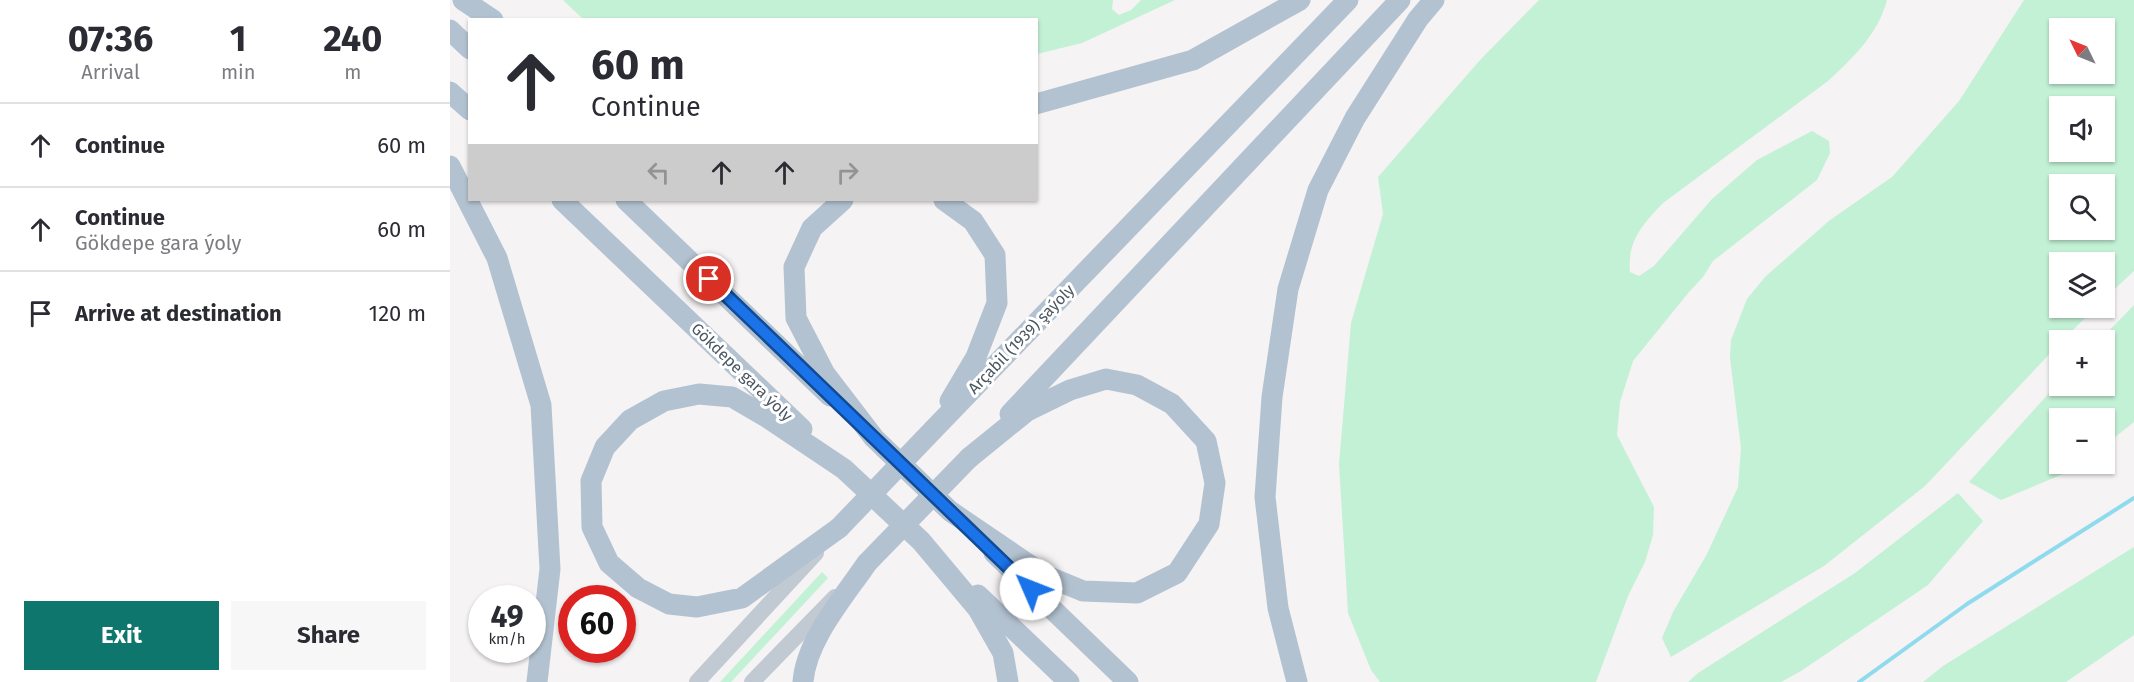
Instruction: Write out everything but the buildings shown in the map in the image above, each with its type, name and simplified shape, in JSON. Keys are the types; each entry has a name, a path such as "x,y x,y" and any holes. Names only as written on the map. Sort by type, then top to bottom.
{"main road":[{"path":"463,0 490,18"},
{"path":"1038,103 1193,60 1300,0"},
{"name":"Arçabil (1939) şaýoly","path":"839,528 1348,0"},
{"path":"803,682 804,669 818,636 867,563 969,458 1400,0"},
{"path":"1298,682 1278,608 1265,497 1272,397 1288,288 1318,190 1355,118 1418,19 1434,0"},
{"path":"450,30 468,47"},
{"path":"450,92 468,108"},
{"path":"450,166 497,258 541,405 550,569 537,682"},
{"name":"Gökdepe gara ýoly","path":"563,201 843,469"},
{"path":"627,201 1128,682"},
{"path":"842,201 812,228 794,267 795,318 825,374 874,438"},
{"path":"933,430 976,357 997,303 995,255 973,221 945,201"},
{"path":"950,511 1044,575 1083,591 1137,593 1177,573 1209,524 1215,483 1206,441 1172,404 1137,385 1106,379 1070,390 1027,411 969,458"},
{"path":"839,528 742,598 697,607 669,604 638,588 609,563 591,527 591,481 605,447 630,420 664,401 699,394 732,397 768,418 843,469 1069,682"},
{"path":"921,541 978,609 1003,653 1008,682"}],"street":[{"name":"Arçabil (1939) şaýoly","path":"697,682 839,528"},
{"path":"752,682 867,563"}],"green space":[{"path":"563,0 1113,0 1112,9 1119,15 1131,10 1141,0 1175,0 1082,43 1038,54 1038,18 582,18"},
{"path":"1539,0 1887,0 1878,24 1864,45 1828,81 1663,203 1643,226 1634,242 1630,272 1639,276 1654,266 1712,199 1757,160 1812,131 1829,141 1830,153 1817,180 1713,261 1703,277 1633,361 1620,402 1617,435 1654,507 1653,535 1645,562 1628,596 1596,682 1380,682 1371,670 1348,613 1339,464 1351,323 1383,214 1378,177 1481,59"},
{"path":"2024,0 2134,0 2134,271 2115,289 2115,252 2049,252 2049,318 2085,318 2073,330 2049,330 2049,355 1925,486 1824,566 1671,657 1662,638 1673,612 1707,554 1738,487 1741,448 1730,358 1731,340 1747,299 1765,277 1830,220 1892,177 1959,101"},
{"path":"2134,305 2134,422 2115,437 2115,408 2049,408 2049,474 2063,474 2001,500 1969,482 2049,393 2049,396 2115,396 2115,330 2110,330"},
{"path":"1958,493 1983,521 1928,585 1801,671 1781,682 1688,682 1698,673 1855,573"},
{"path":"2134,547 2134,635 2066,682 1923,682 1943,666"},
{"path":"822,572 828,578 731,682 720,682"}],"waterway":[{"path":"1859,682 1967,604 2134,498"}],"route":[{"path":"709,279 1031,589"}]}
